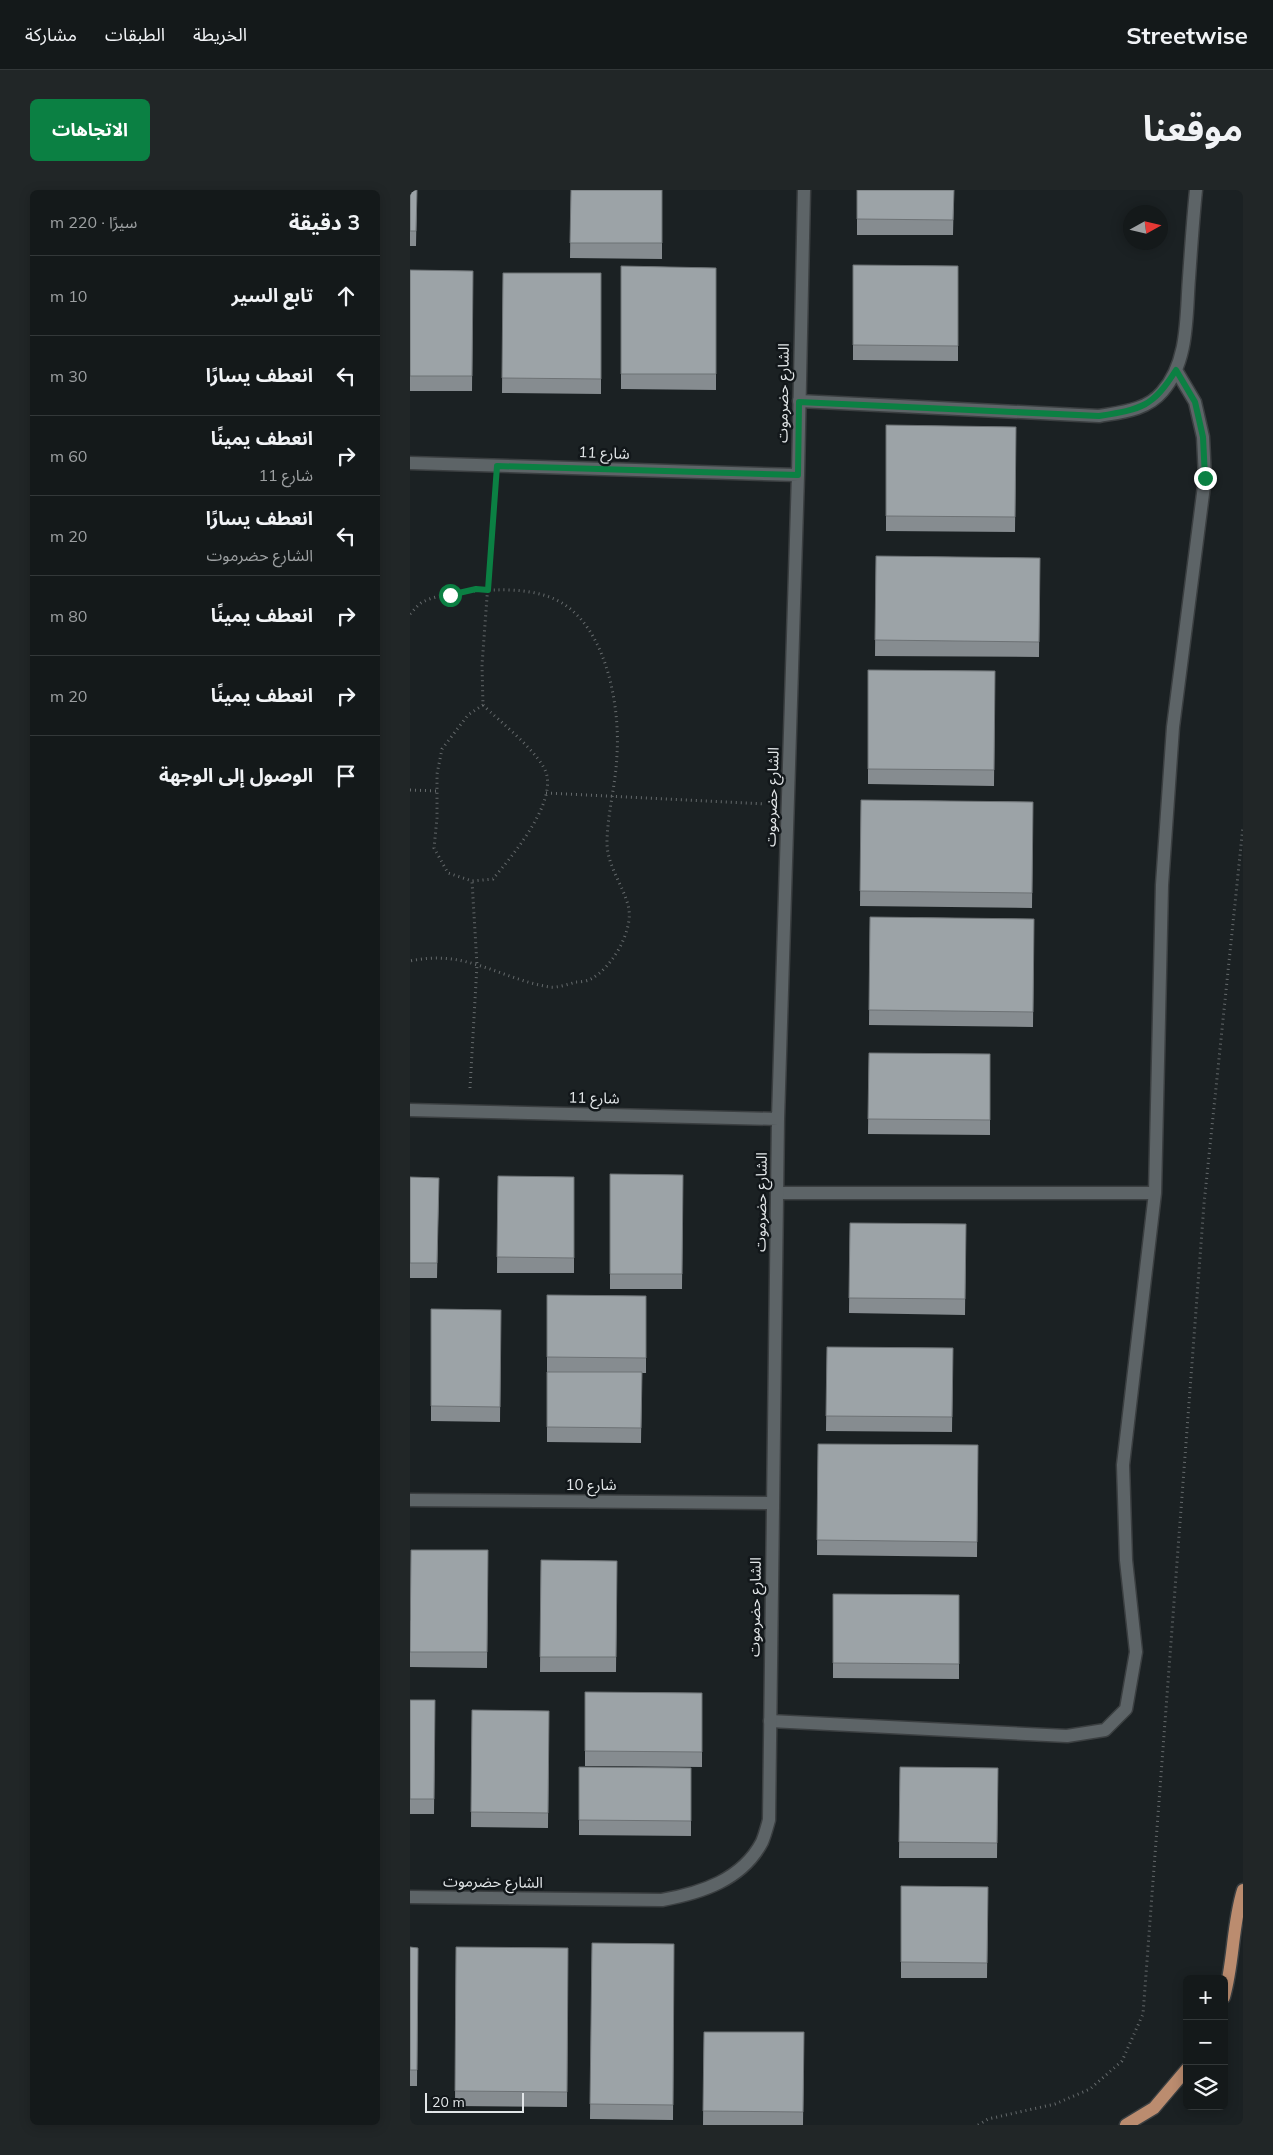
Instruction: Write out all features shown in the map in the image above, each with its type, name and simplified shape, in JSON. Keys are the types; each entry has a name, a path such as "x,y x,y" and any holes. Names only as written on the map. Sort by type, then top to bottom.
{"main road":[{"path":"1228,1983 1232,1945 1243,1890"},
{"path":"1126,2125 1154,2108 1183,2074"}],"street":[{"name":"الشارع حضرموت","path":"410,1897 662,1900 712,1888 749,1860 762,1842 769,1820 778,1119 798,475 804,190"},
{"path":"799,402 1099,416 1130,411 1149,403 1162,392 1176,370 1183,345 1196,190"},
{"path":"770,1721 1067,1736 1105,1730 1126,1709 1136,1652 1126,1560 1123,1465 1155,1193 1162,885 1173,727 1205,478 1203,437 1195,402 1176,370"},
{"name":"شارع 11","path":"410,464 798,475"},
{"name":"شارع 11","path":"410,1110 778,1119"},
{"path":"777,1193 1155,1193"},
{"name":"شارع 10","path":"410,1500 772,1503"}],"path":[{"path":"483,705 468,715 442,749 437,774 438,791 434,848 448,873 472,882 493,880 537,818 546,793 547,775 536,758 483,705 482,666 497,466"},
{"path":"410,614 422,603 476,589 550,596 566,605 586,624 603,657 612,684 618,751 613,797 607,822 606,847 612,869 623,888 629,908 625,935 615,957 591,979 552,988 477,965 429,957 410,961"},
{"path":"410,790 438,791"},
{"path":"546,793 788,805"},
{"path":"978,2125 988,2118 1055,2104 1090,2089 1122,2061 1143,2014 1204,1204 1243,826"},
{"path":"469,1112 477,965 472,882"}],"building":[{"path":"410,190 417,190 416,231 410,231"},
{"path":"571,190 662,190 662,243 570,243"},
{"path":"857,190 954,190 953,220 857,219"},
{"path":"853,265 958,266 958,346 853,345"},
{"path":"621,266 716,268 716,374 621,374"},
{"path":"410,270 473,271 472,376 410,376"},
{"path":"503,273 601,273 601,379 502,378"},
{"path":"886,425 1016,427 1015,517 886,516"},
{"path":"876,556 1040,558 1039,642 875,640"},
{"path":"868,670 995,671 994,770 868,769"},
{"path":"861,800 1033,802 1032,893 860,891"},
{"path":"870,917 1034,919 1033,1012 869,1010"},
{"path":"869,1053 990,1054 990,1120 868,1119"},
{"path":"610,1174 683,1175 682,1274 610,1274"},
{"path":"498,1176 574,1177 574,1258 497,1257"},
{"path":"410,1177 439,1178 437,1263 410,1263"},
{"path":"850,1223 966,1224 965,1299 849,1298"},
{"path":"547,1295 646,1296 646,1358 547,1357"},
{"path":"431,1309 501,1310 500,1407 431,1406"},
{"path":"827,1347 953,1348 952,1417 826,1416"},
{"path":"547,1372 642,1372 641,1428 547,1427"},
{"path":"818,1444 978,1445 977,1542 817,1540"},
{"path":"411,1550 488,1550 487,1652 410,1652"},
{"path":"541,1560 617,1561 616,1657 540,1657"},
{"path":"833,1594 959,1595 959,1664 833,1663"},
{"path":"585,1692 702,1693 702,1752 585,1751"},
{"path":"410,1700 435,1700 434,1799 410,1799"},
{"path":"472,1710 549,1711 548,1813 471,1812"},
{"path":"579,1767 691,1768 691,1821 579,1820"},
{"path":"900,1767 998,1768 997,1843 899,1842"},
{"path":"901,1886 988,1887 987,1963 901,1962"},
{"path":"592,1943 674,1944 673,2105 590,2104"},
{"path":"410,1947 418,1948 417,2070 410,2070"},
{"path":"456,1947 568,1948 567,2092 455,2091"},
{"path":"704,2032 804,2032 803,2112 703,2111"}],"route":[{"path":"450,595 476,589 488,590 497,466 798,475 799,402 1099,416 1130,411 1149,403 1162,392 1176,370 1195,402 1203,437 1205,478"}]}
